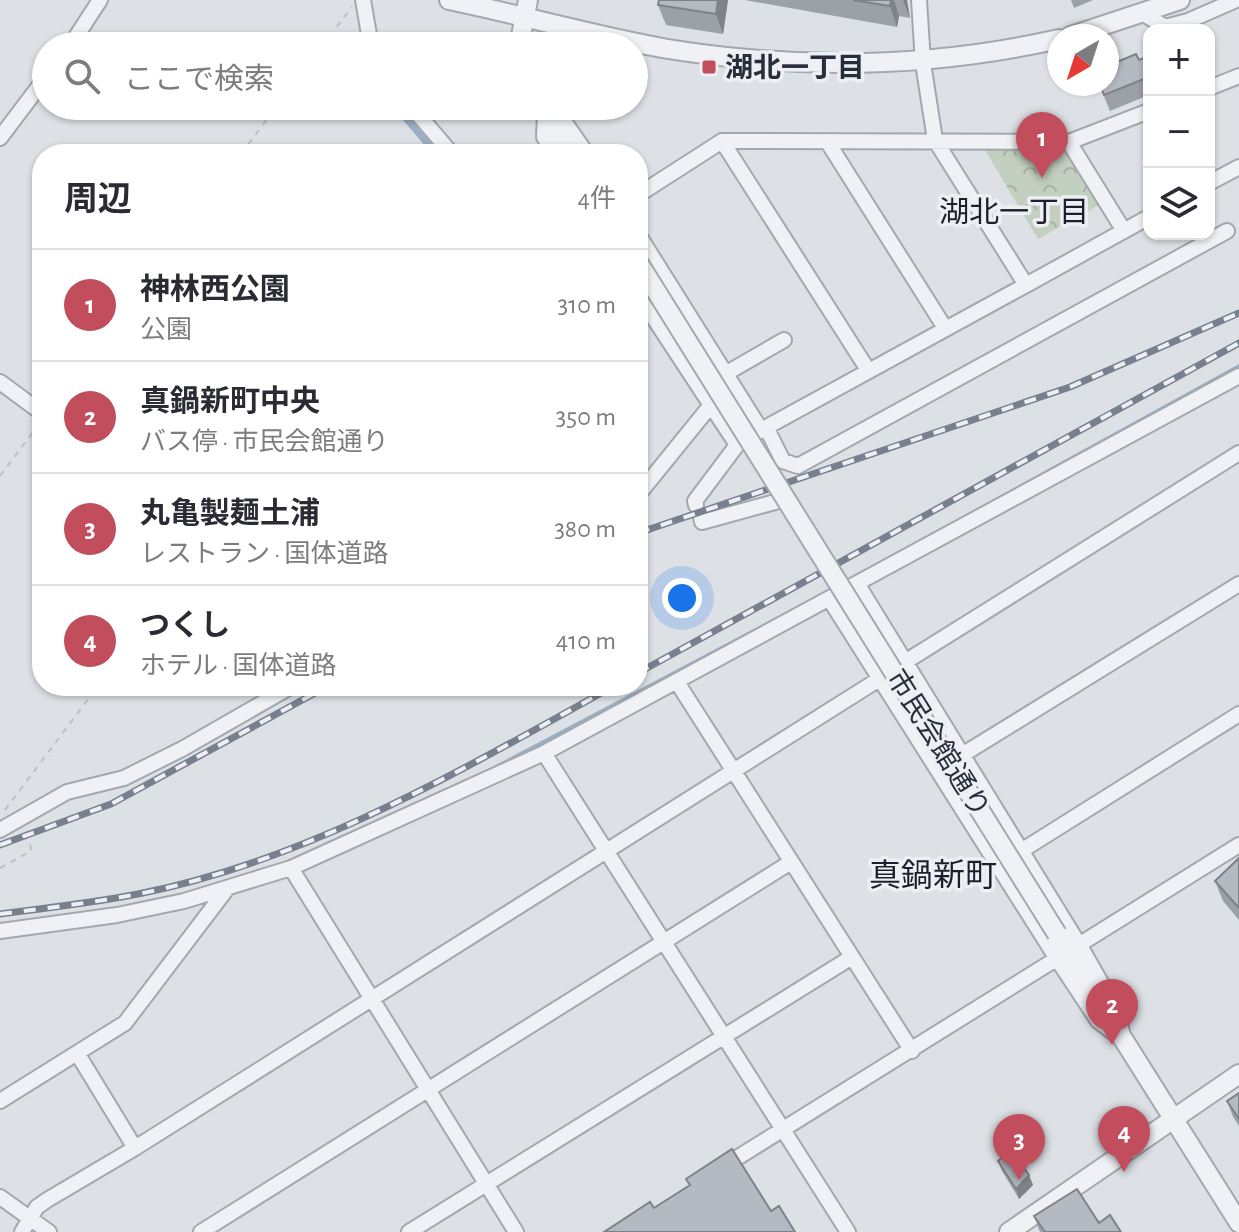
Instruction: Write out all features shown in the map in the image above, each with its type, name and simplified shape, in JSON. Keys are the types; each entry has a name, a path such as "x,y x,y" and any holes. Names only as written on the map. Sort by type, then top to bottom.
{"street":[{"path":"79,32 100,0"},
{"path":"360,0 368,32"},
{"path":"449,0 526,8 610,32"},
{"path":"919,0 923,63 935,140 1026,285"},
{"path":"1111,24 1180,0"},
{"path":"1144,14 1165,27 1188,21 1236,0"},
{"path":"522,32 526,8"},
{"path":"648,43 735,58 787,62 923,63 1047,41"},
{"path":"1215,86 1239,76"},
{"path":"0,138 32,96"},
{"path":"648,189 722,141 1069,142 1143,113"},
{"path":"423,120 443,144"},
{"path":"543,120 544,137 548,144"},
{"path":"549,120 565,144"},
{"path":"559,120 580,144"},
{"path":"722,141 868,370"},
{"path":"827,141 945,328"},
{"path":"1069,142 1124,231"},
{"path":"1215,180 1239,167"},
{"path":"775,502 702,522 695,501 737,445 764,428 1143,220"},
{"path":"648,250 783,461 798,466 1227,231"},
{"name":"市民会館通り","path":"648,278 1239,1223"},
{"path":"648,310 737,445"},
{"path":"725,374 784,340"},
{"path":"0,931 117,915 226,890 291,868 544,753 1239,376"},
{"path":"0,382 32,406"},
{"path":"648,483 711,405"},
{"path":"905,662 1239,453"},
{"path":"962,755 1239,584"},
{"path":"858,585 1021,851 1068,952"},
{"path":"830,600 1068,952"},
{"path":"22,1232 29,1218 47,1200 135,1148 732,769 881,678"},
{"path":"677,682 912,1051"},
{"path":"0,830 67,792 124,778 275,696"},
{"path":"1021,851 1239,714"},
{"path":"544,753 848,1232"},
{"path":"707,1177 1239,845"},
{"path":"201,1232 791,862"},
{"path":"291,868 516,1232"},
{"path":"0,1101 125,1023 226,890"},
{"path":"409,1232 852,957"},
{"path":"77,1053 135,1148"},
{"path":"1009,1232 1239,1074"},
{"path":"0,1197 49,1232"}],"path":[{"path":"334,32 360,0"},
{"path":"248,144 266,120"},
{"path":"0,476 32,433"},
{"path":"0,818 91,696"},
{"path":"0,868 31,851 30,843"}],"green space":[{"path":"1064,149 1099,205 1038,239 985,150"}],"water":[{"path":"403,120 412,120 432,144 423,144"},
{"path":"1239,364 1239,372 648,691 648,685 854,576"},
{"path":"627,696 638,696 497,772 494,766"}],"building":[{"path":"659,0 718,0 716,14 658,5"},
{"path":"853,0 891,0 890,6"},
{"path":"1136,54 1139,60 1143,58 1143,79 1119,89 1119,61"},
{"path":"1239,858 1239,908 1215,881"},
{"path":"1239,1093 1239,1119 1227,1101"},
{"path":"732,1149 771,1211 779,1206 795,1232 604,1232 650,1202 654,1208 690,1185 686,1179"},
{"path":"1011,1151 1029,1175 1016,1189 998,1161"},
{"path":"1077,1189 1099,1223 1110,1215 1121,1232 1045,1232 1034,1216"}],"railway":[{"path":"648,530 1070,387 1239,313"},
{"path":"648,668 1239,343"},
{"path":"0,845 111,804 310,696"},
{"path":"0,914 138,894 202,879 264,859 384,808 596,696"}],"place":[{"name":"湖北一丁目","path":"709,67"},
{"name":"神林西公園","path":"1042,178"},
{"name":"真鍋新町中央","path":"1112,1045"},
{"name":"つくし","path":"1124,1172"},
{"name":"丸亀製麺土浦","path":"1019,1180"}],"district":[{"name":"湖北一丁目","path":"1014,212"},
{"name":"真鍋新町","path":"933,875"}]}
